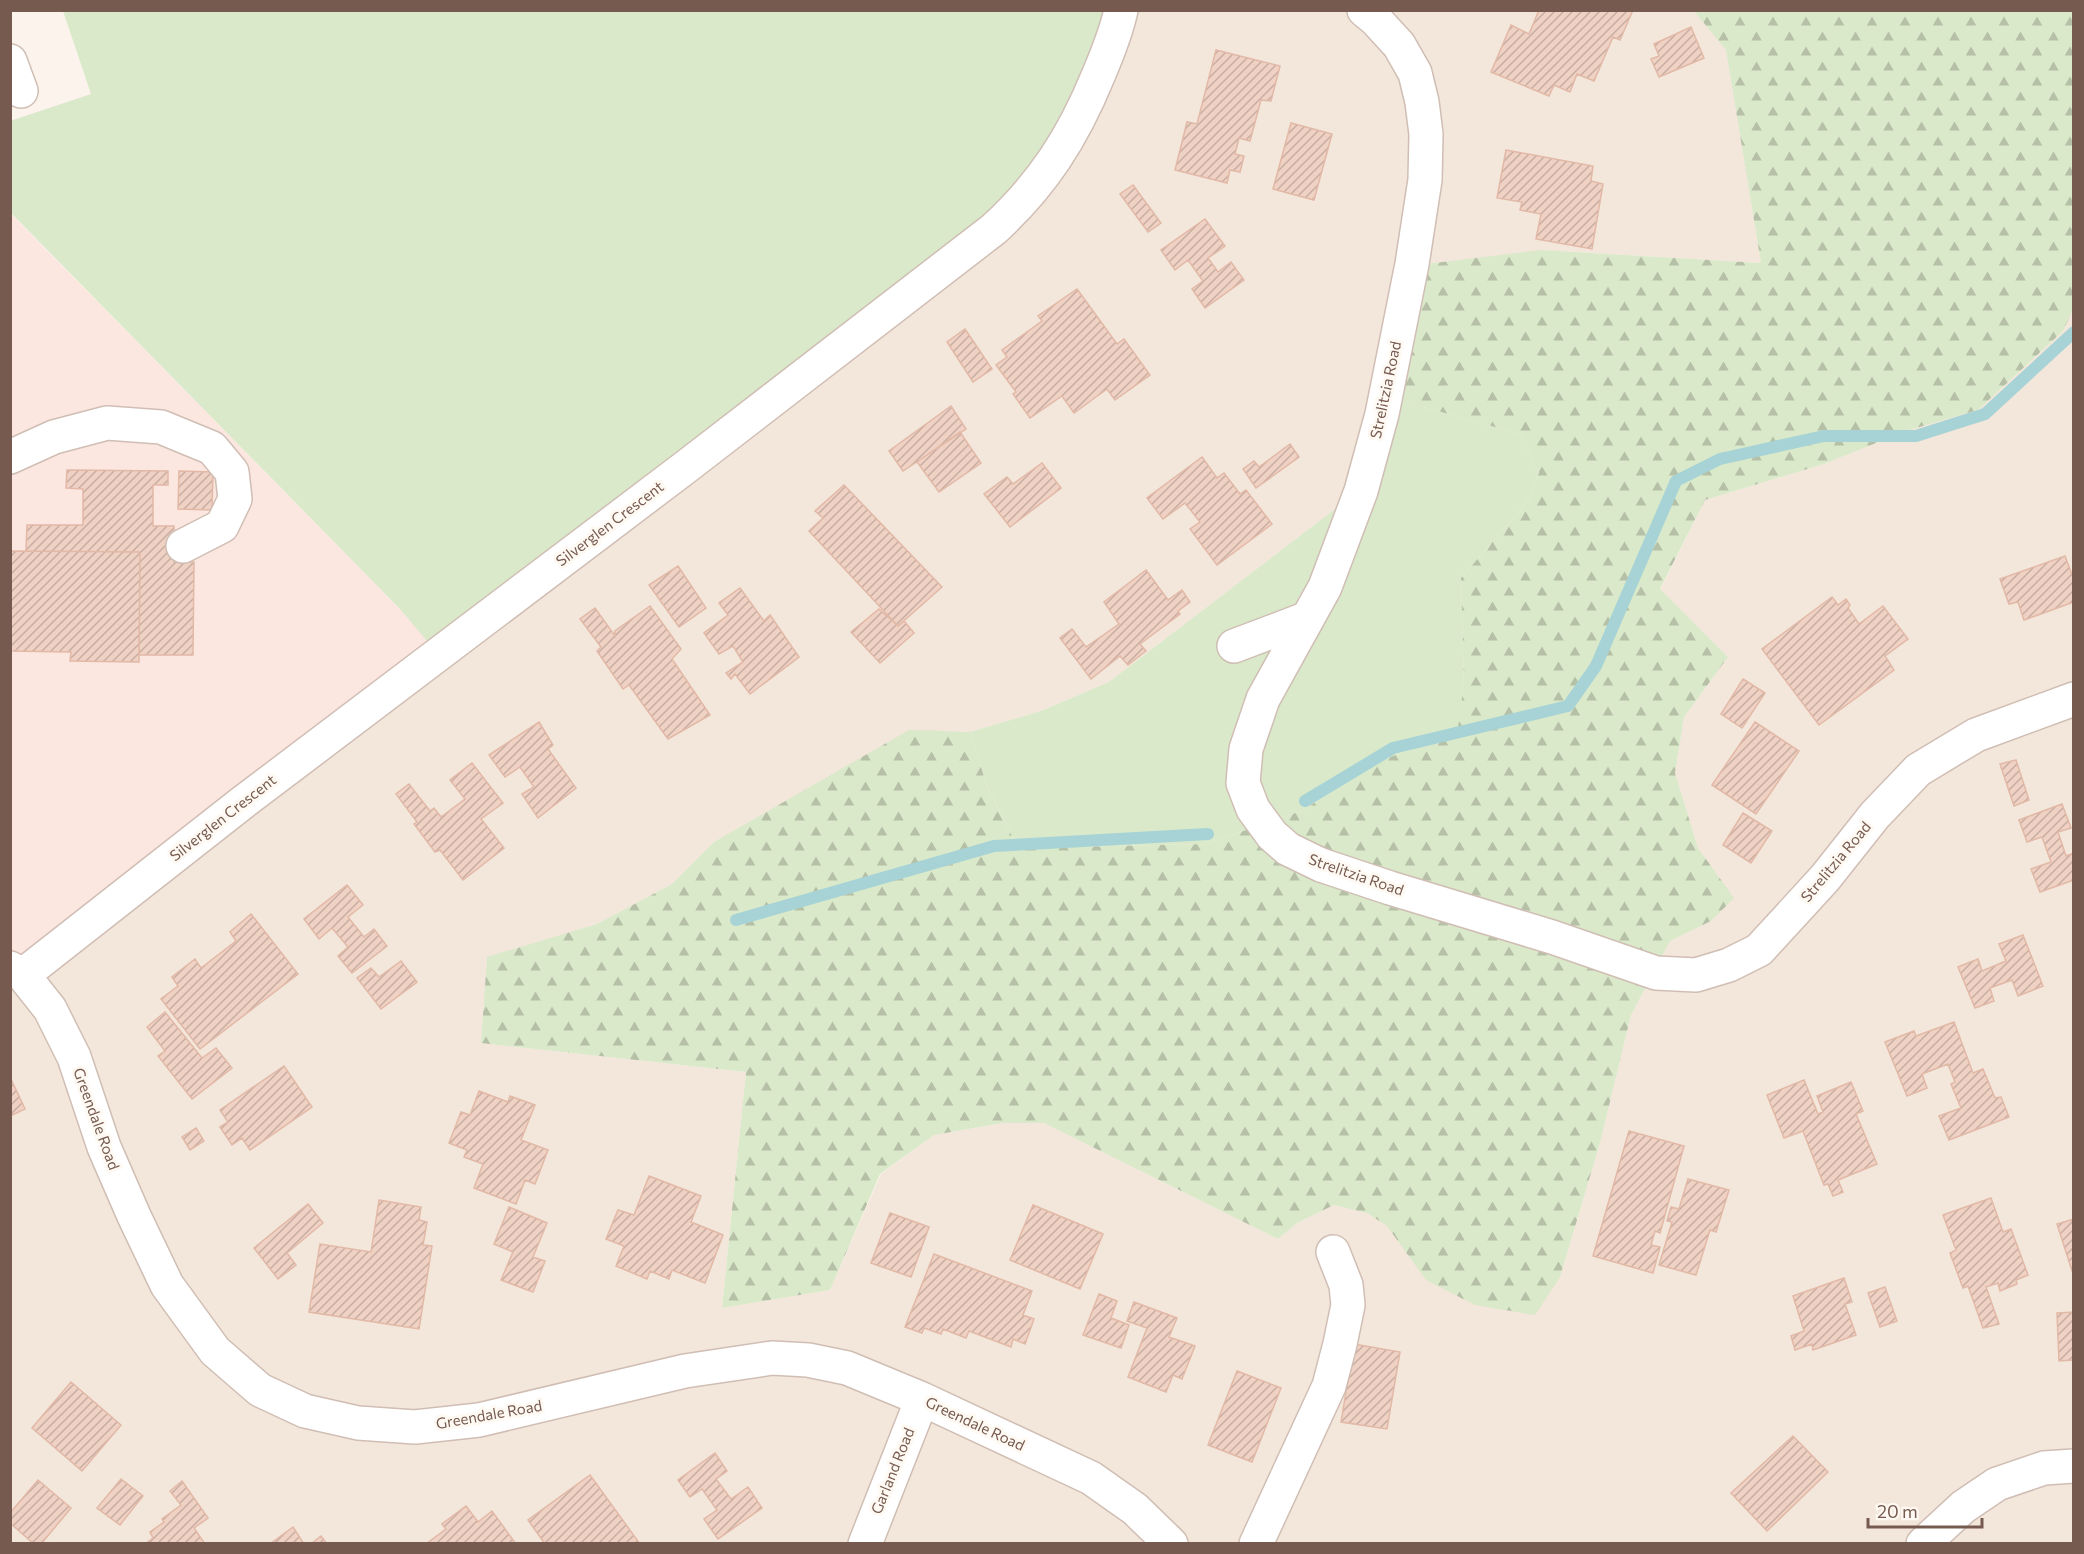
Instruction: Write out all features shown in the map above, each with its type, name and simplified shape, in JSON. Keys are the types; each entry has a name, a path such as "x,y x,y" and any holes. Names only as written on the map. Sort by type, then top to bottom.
{"street":[{"name":"Silverglen Crescent","path":"17,972 706,452 994,229 1031,191 1063,149 1083,111 1112,43 1121,10"},
{"name":"Strelitzia Road","path":"1364,10 1399,45 1414,73 1422,102 1426,134 1425,180 1412,264 1372,457 1325,587 1263,699 1246,749 1244,783 1253,808 1272,835 1288,849 1321,865 1552,937 1656,973 1696,975 1730,965 1759,950 1826,878 1875,815 1918,770 1976,735 2073,699"},
{"path":"10,61 21,91"},
{"path":"10,457 54,437 107,423 161,427 212,448 232,471 236,499 222,526 183,546"},
{"path":"1234,646 1308,618"},
{"name":"Greendale Road","path":"17,972 51,1009 74,1057 104,1147 167,1285 216,1351 260,1390 305,1411 358,1423 415,1427 479,1420 685,1371 772,1358 808,1360 848,1368 1091,1478 1135,1509 1170,1544"},
{"path":"1256,1544 1329,1386 1348,1305 1346,1285 1333,1252"},
{"name":"Garland Road","path":"865,1544 922,1400"},
{"path":"1923,1544 1963,1507 1997,1484 2044,1468 2073,1466"}],"shaded area":[{"path":"1123,11 1694,11 1726,49 1761,263 1541,250 1360,490 1109,682 1041,711 970,732 909,731 714,842 672,884 597,924 487,958 481,1043 746,1072 722,1308 830,1290 881,1174 934,1135 1003,1123 1044,1123 1278,1239 1297,1223 1334,1205 1367,1213 1387,1226 1427,1280 1560,1277 1600,1143 1631,1015 1670,941 1711,921 1733,898 1698,848 1675,773 1684,717 1728,657 1660,590 1705,500 1824,464 1906,431 1978,410 2063,331 2073,307 2073,1543 11,1543 10,969"},
{"path":"10,213 400,609 438,654 10,969"}],"green space":[{"path":"63,11 1123,11 1031,193 438,654 400,609 11,213 10,121 91,94"},
{"path":"1694,11 2073,11 2074,307 2063,331 1978,410 1906,431 1824,464 1705,500 1660,589 1728,657 1684,717 1675,773 1698,848 1734,898 1711,921 1670,941 1631,1015 1600,1143 1560,1277 1535,1315 1475,1305 1426,1280 1387,1226 1367,1213 1334,1205 1297,1223 1278,1239 1044,1123 1003,1123 934,1135 880,1174 830,1290 722,1308 746,1072 481,1043 487,957 597,924 672,884 714,842 909,730 970,732 987,786 1018,848 1206,844 1301,811 1387,758 1457,734 1464,684 1461,578 1528,501 1539,473 1520,434 1384,396 1410,266 1541,250 1761,263 1726,50"},
{"path":"1384,396 1520,434 1539,473 1528,501 1461,578 1464,684 1458,734 1387,758 1301,811 1206,844 1018,848 987,786 970,732 1041,711 1109,682 1360,490"}],"building":[{"path":"1539,10 1633,10 1620,40 1613,37 1594,81 1577,74 1570,92 1554,85 1549,96 1491,72 1511,25 1529,34"},
{"path":"1691,27 1704,58 1659,77 1651,59 1659,56 1654,44"},
{"path":"1216,50 1280,66 1271,101 1261,100 1250,141 1239,138 1235,154 1244,156 1240,172 1230,170 1227,183 1175,170 1187,122 1197,124"},
{"path":"1291,123 1332,134 1314,200 1273,189"},
{"path":"1506,150 1593,166 1591,181 1603,184 1592,249 1536,239 1541,214 1520,210 1522,202 1497,198"},
{"path":"1133,185 1161,223 1148,232 1120,194"},
{"path":"1205,219 1225,246 1208,258 1218,272 1231,262 1244,280 1205,308 1192,289 1203,281 1188,260 1175,270 1161,250"},
{"path":"1077,289 1117,344 1124,339 1150,375 1115,400 1107,389 1074,413 1062,396 1030,418 1013,394 1016,392 996,365 1007,357 1002,350 1042,321 1038,316"},
{"path":"965,329 992,369 973,382 947,342"},
{"path":"951,406 966,429 903,471 889,451"},
{"path":"960,432 981,463 939,492 917,462"},
{"path":"1290,444 1299,457 1256,488 1243,469 1254,461 1259,467"},
{"path":"1202,457 1217,478 1224,473 1240,494 1246,490 1272,524 1217,565 1190,529 1200,522 1185,503 1163,519 1147,498"},
{"path":"1042,463 1061,488 1010,527 984,494 1007,477 1013,484"},
{"path":"67,470 168,471 168,485 153,485 153,526 174,526 174,562 194,562 193,655 139,655 140,552 26,551 27,525 83,525 83,489 66,488"},
{"path":"179,471 213,472 212,510 178,509"},
{"path":"844,485 942,587 898,626 809,531 823,518 815,511"},
{"path":"10,551 140,552 139,662 70,661 71,652 10,651"},
{"path":"2065,556 2074,580 2074,602 2024,620 2018,602 2009,604 2000,579"},
{"path":"678,566 706,608 679,627 649,585"},
{"path":"1146,570 1168,600 1182,590 1190,602 1178,611 1180,614 1140,644 1146,651 1128,665 1120,656 1091,679 1060,638 1072,629 1086,647 1119,624 1104,602"},
{"path":"740,588 764,621 770,615 799,657 750,694 735,674 731,679 726,673 743,662 733,646 719,654 704,633 728,615 719,603"},
{"path":"1832,597 1838,605 1846,599 1850,605 1848,608 1859,624 1883,606 1908,639 1885,656 1894,670 1819,725 1762,649"},
{"path":"650,606 681,649 672,659 710,715 668,739 629,685 623,689 597,651 601,647 580,619 595,608 615,636 615,631"},
{"path":"879,609 898,626 904,621 914,633 880,663 851,632"},
{"path":"1743,679 1765,693 1742,728 1721,714"},
{"path":"539,722 553,745 548,749 576,788 538,818 522,794 534,787 520,767 505,777 489,755"},
{"path":"1755,722 1799,751 1756,814 1712,785"},
{"path":"2016,760 2029,800 2014,806 2000,764"},
{"path":"472,763 503,803 481,819 504,848 463,880 440,850 435,852 414,824 417,822 396,794 409,784 430,811 434,808 441,817 465,799 450,780"},
{"path":"2062,804 2071,828 2058,832 2066,856 2074,853 2074,880 2040,892 2031,869 2051,862 2042,837 2027,842 2019,820"},
{"path":"1743,813 1772,831 1751,863 1723,845"},
{"path":"347,885 363,905 348,917 364,937 374,929 387,946 352,973 338,956 348,947 332,928 319,939 304,919"},
{"path":"251,914 298,974 200,1049 161,999 178,986 172,977 195,959 201,968 236,941 230,932"},
{"path":"2023,935 2043,986 2018,996 2012,980 1990,988 1994,1001 1975,1008 1958,967 1978,959 1982,971 2006,961 1999,944"},
{"path":"401,961 417,982 381,1009 357,978 371,968 379,977"},
{"path":"165,1012 202,1058 216,1048 232,1068 192,1099 158,1056 165,1051 147,1027"},
{"path":"1954,1022 1973,1073 1983,1069 1995,1098 2001,1097 2009,1117 1949,1140 1939,1116 1961,1108 1951,1084 1955,1082 1948,1064 1922,1074 1927,1088 1907,1096 1885,1042 1914,1031 1916,1036"},
{"path":"284,1066 312,1107 250,1150 242,1138 232,1145 220,1127 228,1122 220,1110"},
{"path":"10,1077 25,1109 10,1116"},
{"path":"1804,1080 1818,1114 1823,1112 1817,1096 1851,1082 1863,1111 1856,1114 1877,1164 1838,1180 1843,1192 1833,1196 1828,1184 1824,1185 1803,1131 1784,1138 1767,1095"},
{"path":"479,1091 508,1102 510,1096 535,1105 521,1140 548,1150 535,1184 525,1180 516,1204 474,1188 483,1164 464,1157 467,1150 449,1143 461,1112 470,1115"},
{"path":"196,1128 204,1141 190,1150 182,1137"},
{"path":"1629,1131 1684,1146 1660,1233 1655,1231 1651,1245 1660,1247 1653,1273 1593,1256"},
{"path":"649,1176 701,1196 691,1222 723,1235 705,1283 672,1270 669,1279 650,1271 647,1279 616,1266 624,1246 606,1239 618,1210 634,1215"},
{"path":"1688,1179 1729,1190 1716,1232 1710,1230 1696,1275 1659,1265 1672,1222 1667,1221 1671,1207 1679,1209"},
{"path":"1991,1198 2003,1232 2011,1229 2028,1275 2016,1280 2017,1284 2000,1291 1998,1283 1986,1287 1999,1324 1983,1328 1968,1286 1963,1288 1950,1253 1956,1250 1943,1215"},
{"path":"379,1200 421,1207 419,1220 427,1222 423,1245 432,1246 419,1329 309,1312 320,1244 371,1252"},
{"path":"308,1204 323,1223 287,1253 296,1265 278,1279 254,1248"},
{"path":"1033,1205 1103,1234 1080,1289 1010,1260"},
{"path":"509,1207 547,1223 533,1257 545,1261 533,1292 501,1280 513,1252 494,1244"},
{"path":"890,1213 929,1227 911,1277 871,1263"},
{"path":"2074,1219 2074,1277 2057,1224"},
{"path":"934,1254 1032,1291 1023,1315 1034,1319 1025,1344 1013,1339 1011,1347 969,1331 966,1338 943,1329 941,1334 924,1328 922,1333 905,1327"},
{"path":"1844,1278 1852,1302 1845,1304 1856,1335 1813,1350 1812,1344 1795,1350 1791,1336 1804,1331 1793,1296"},
{"path":"1885,1287 1897,1321 1880,1327 1868,1293"},
{"path":"1099,1294 1117,1301 1111,1318 1129,1325 1121,1348 1083,1335"},
{"path":"1134,1302 1177,1318 1169,1337 1195,1346 1182,1379 1173,1375 1166,1392 1128,1377 1147,1328 1127,1321"},
{"path":"2074,1312 2074,1360 2059,1361 2057,1313"},
{"path":"1354,1344 1400,1352 1387,1429 1341,1422"},
{"path":"1237,1371 1281,1388 1252,1462 1208,1445"},
{"path":"71,1382 121,1425 82,1471 32,1428"},
{"path":"1793,1436 1828,1472 1767,1531 1731,1493"},
{"path":"715,1453 727,1471 716,1479 731,1499 748,1487 762,1508 718,1539 704,1519 717,1510 702,1489 690,1497 678,1480"},
{"path":"590,1475 640,1544 545,1544 528,1520"},
{"path":"121,1479 143,1496 120,1525 97,1508"},
{"path":"38,1480 71,1508 41,1544 34,1544 10,1523 10,1513"},
{"path":"182,1481 208,1518 194,1528 205,1544 145,1544 153,1538 150,1532 164,1522 162,1519 181,1505 170,1491"},
{"path":"466,1506 478,1522 492,1511 516,1544 426,1544 446,1529 442,1524"},
{"path":"293,1527 304,1544 270,1544"},
{"path":"321,1536 327,1544 311,1544"}],"waterway":[{"path":"1305,801 1393,748 1568,706 1596,666 1676,481 1720,459 1824,436 1916,436 1985,414 2074,332"},
{"path":"736,920 994,846 1208,834"}]}
